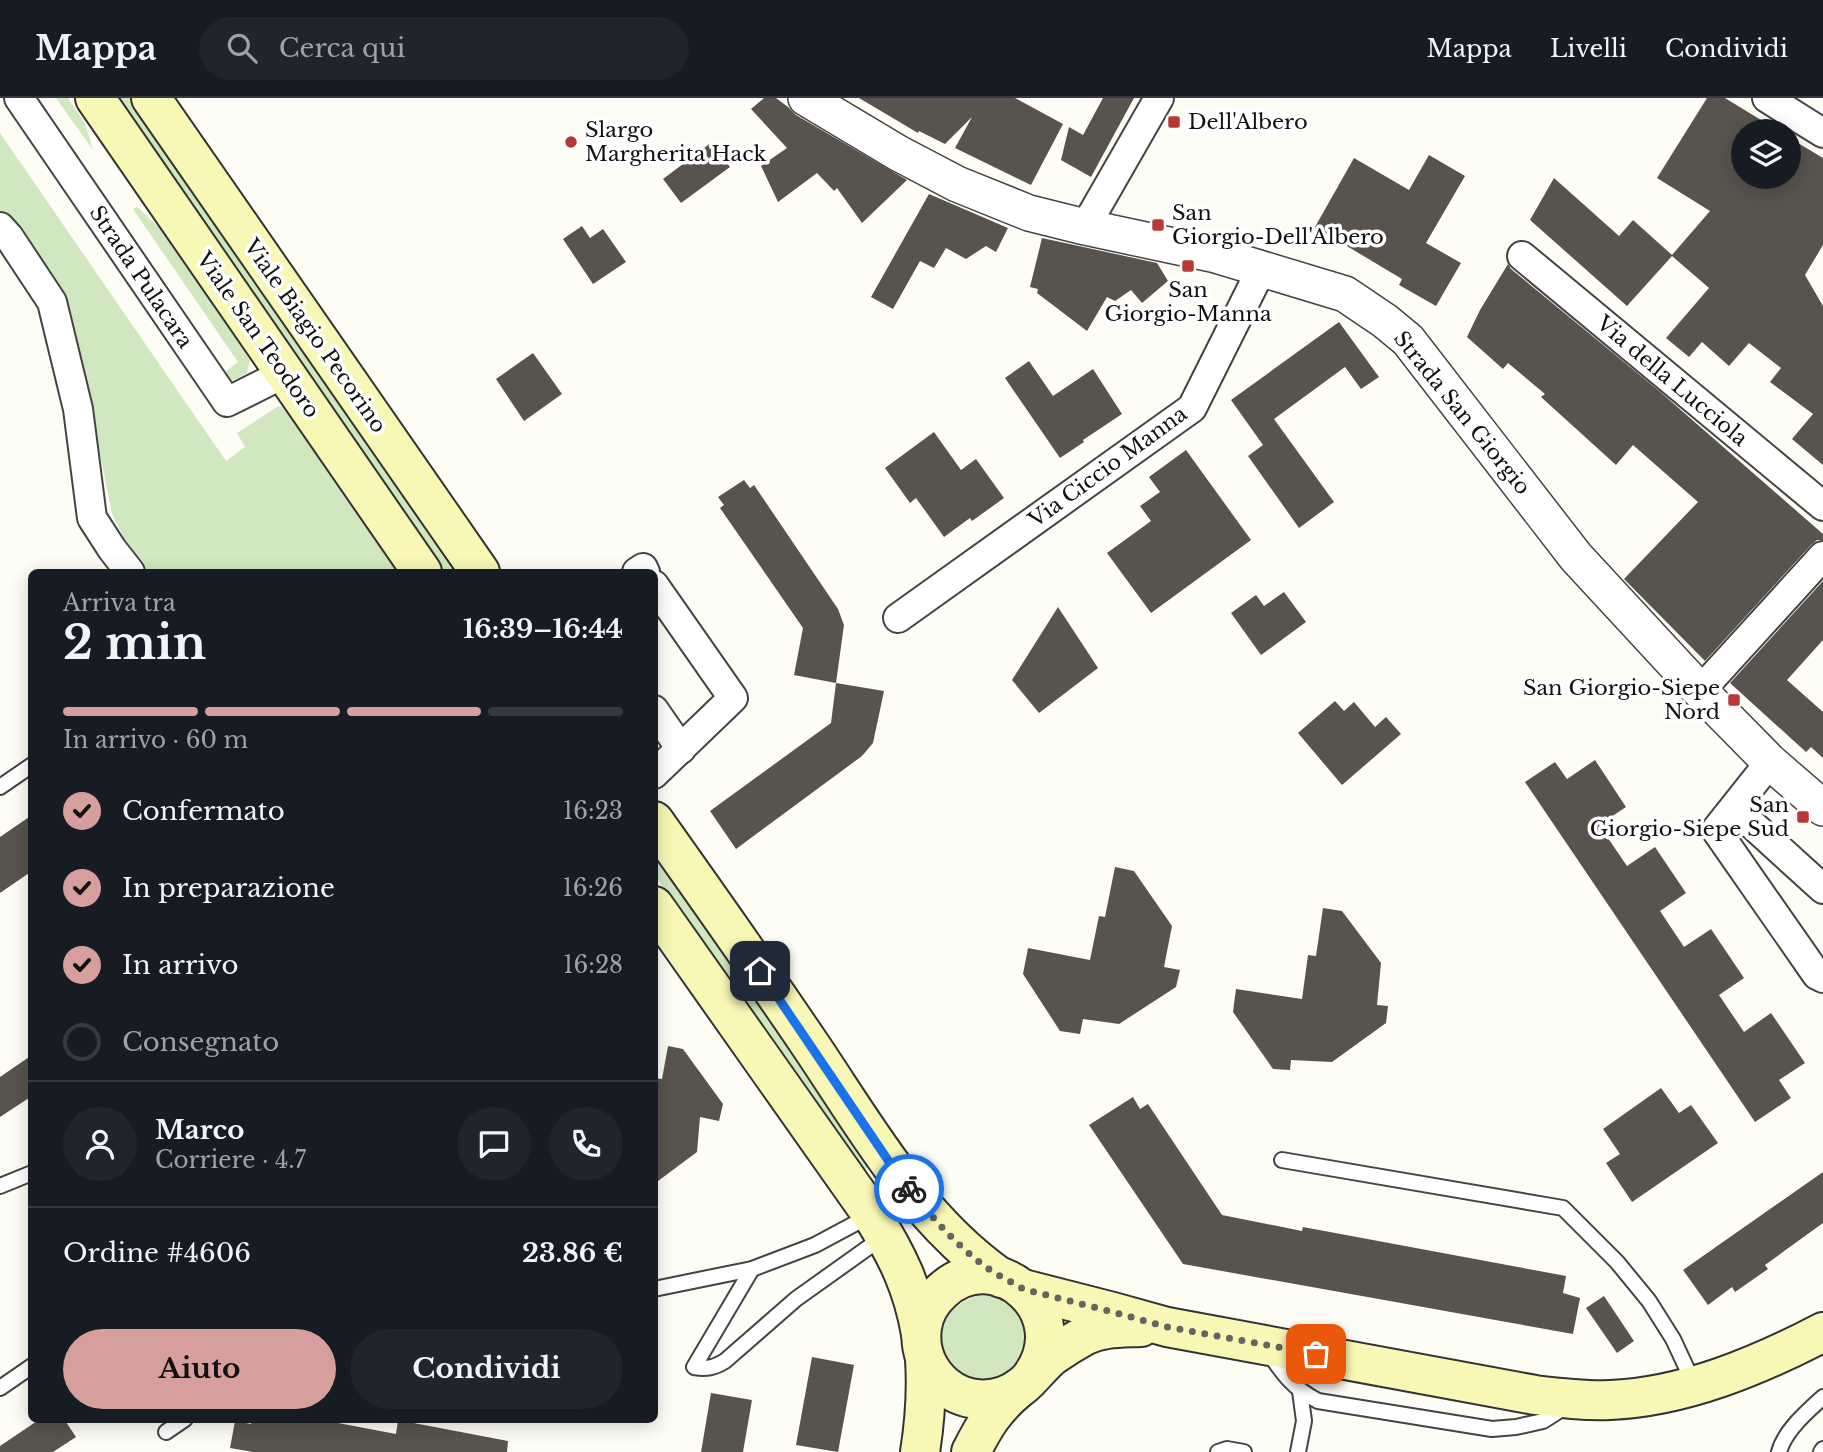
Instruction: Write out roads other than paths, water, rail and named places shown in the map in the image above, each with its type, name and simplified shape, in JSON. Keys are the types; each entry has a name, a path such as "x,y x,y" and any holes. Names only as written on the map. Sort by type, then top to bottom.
{"main road":[{"name":"Viale San Teodoro","path":"95,98 420,569"},
{"name":"Viale Biagio Pecorino","path":"151,98 478,569"},
{"path":"658,827 896,1172 935,1221 961,1246 1012,1284 1038,1308 1044,1324 1045,1348 1040,1363 1025,1383 1005,1396 989,1399 965,1396 944,1385 933,1373 923,1347 927,1311 936,1297 948,1286 978,1275 1012,1284 1167,1327 1535,1395 1578,1400 1611,1400 1694,1386 1756,1363 1823,1332"},
{"path":"658,912 879,1225 914,1296 923,1347 926,1402 920,1452"},
{"path":"971,1452 986,1423 1004,1401 1052,1357 1081,1338 1098,1330 1167,1327"}],"street":[{"name":"Strada Pulacara","path":"19,98 227,402 285,373"},
{"name":"Strada San Giorgio","path":"806,98 898,153 957,184 1029,213 1262,268 1345,294 1385,321 1408,340 1576,557 1699,691 1770,762 1823,808"},
{"path":"1085,227 1159,98"},
{"path":"1767,98 1823,133"},
{"path":"0,227 52,302 78,410 92,518 128,569"},
{"name":"Via della Lucciola","path":"1522,256 1823,506"},
{"name":"Via Ciccio Manna","path":"898,618 1192,408 1262,268"},
{"path":"1699,691 1823,556"},
{"path":"658,591 733,698 658,770"},
{"path":"658,716 681,749"},
{"path":"1770,762 1716,830 1817,975 1823,978"},
{"path":"1734,808 1823,890"}],"lane":[{"path":"0,787 28,768"},
{"path":"1282,1160 1563,1208 1617,1262 1649,1301 1673,1339 1694,1386"},
{"path":"0,1186 28,1175"},
{"path":"658,1288 752,1269 879,1225"},
{"path":"752,1269 694,1367 715,1367 725,1361 879,1225"},
{"path":"1263,1345 1281,1371 1300,1391 1318,1401 1492,1429 1543,1421 1578,1400"},
{"path":"0,1388 28,1369"},
{"path":"1298,1452 1304,1421 1300,1391"},
{"path":"1782,1449 1804,1415 1823,1397"},
{"path":"166,1432 179,1423"},
{"path":"1218,1452 1227,1449 1244,1452"}],"place":[{"name":"Dell'Albero","path":"1174,122"},
{"name":"Slargo Margherita Hack","path":"571,142"},
{"name":"San Giorgio-Dell'Albero","path":"1158,225"},
{"name":"San Giorgio-Manna","path":"1188,266"},
{"name":"San Giorgio-Siepe Nord","path":"1734,700"},
{"name":"San Giorgio-Siepe Sud","path":"1803,817"}]}
